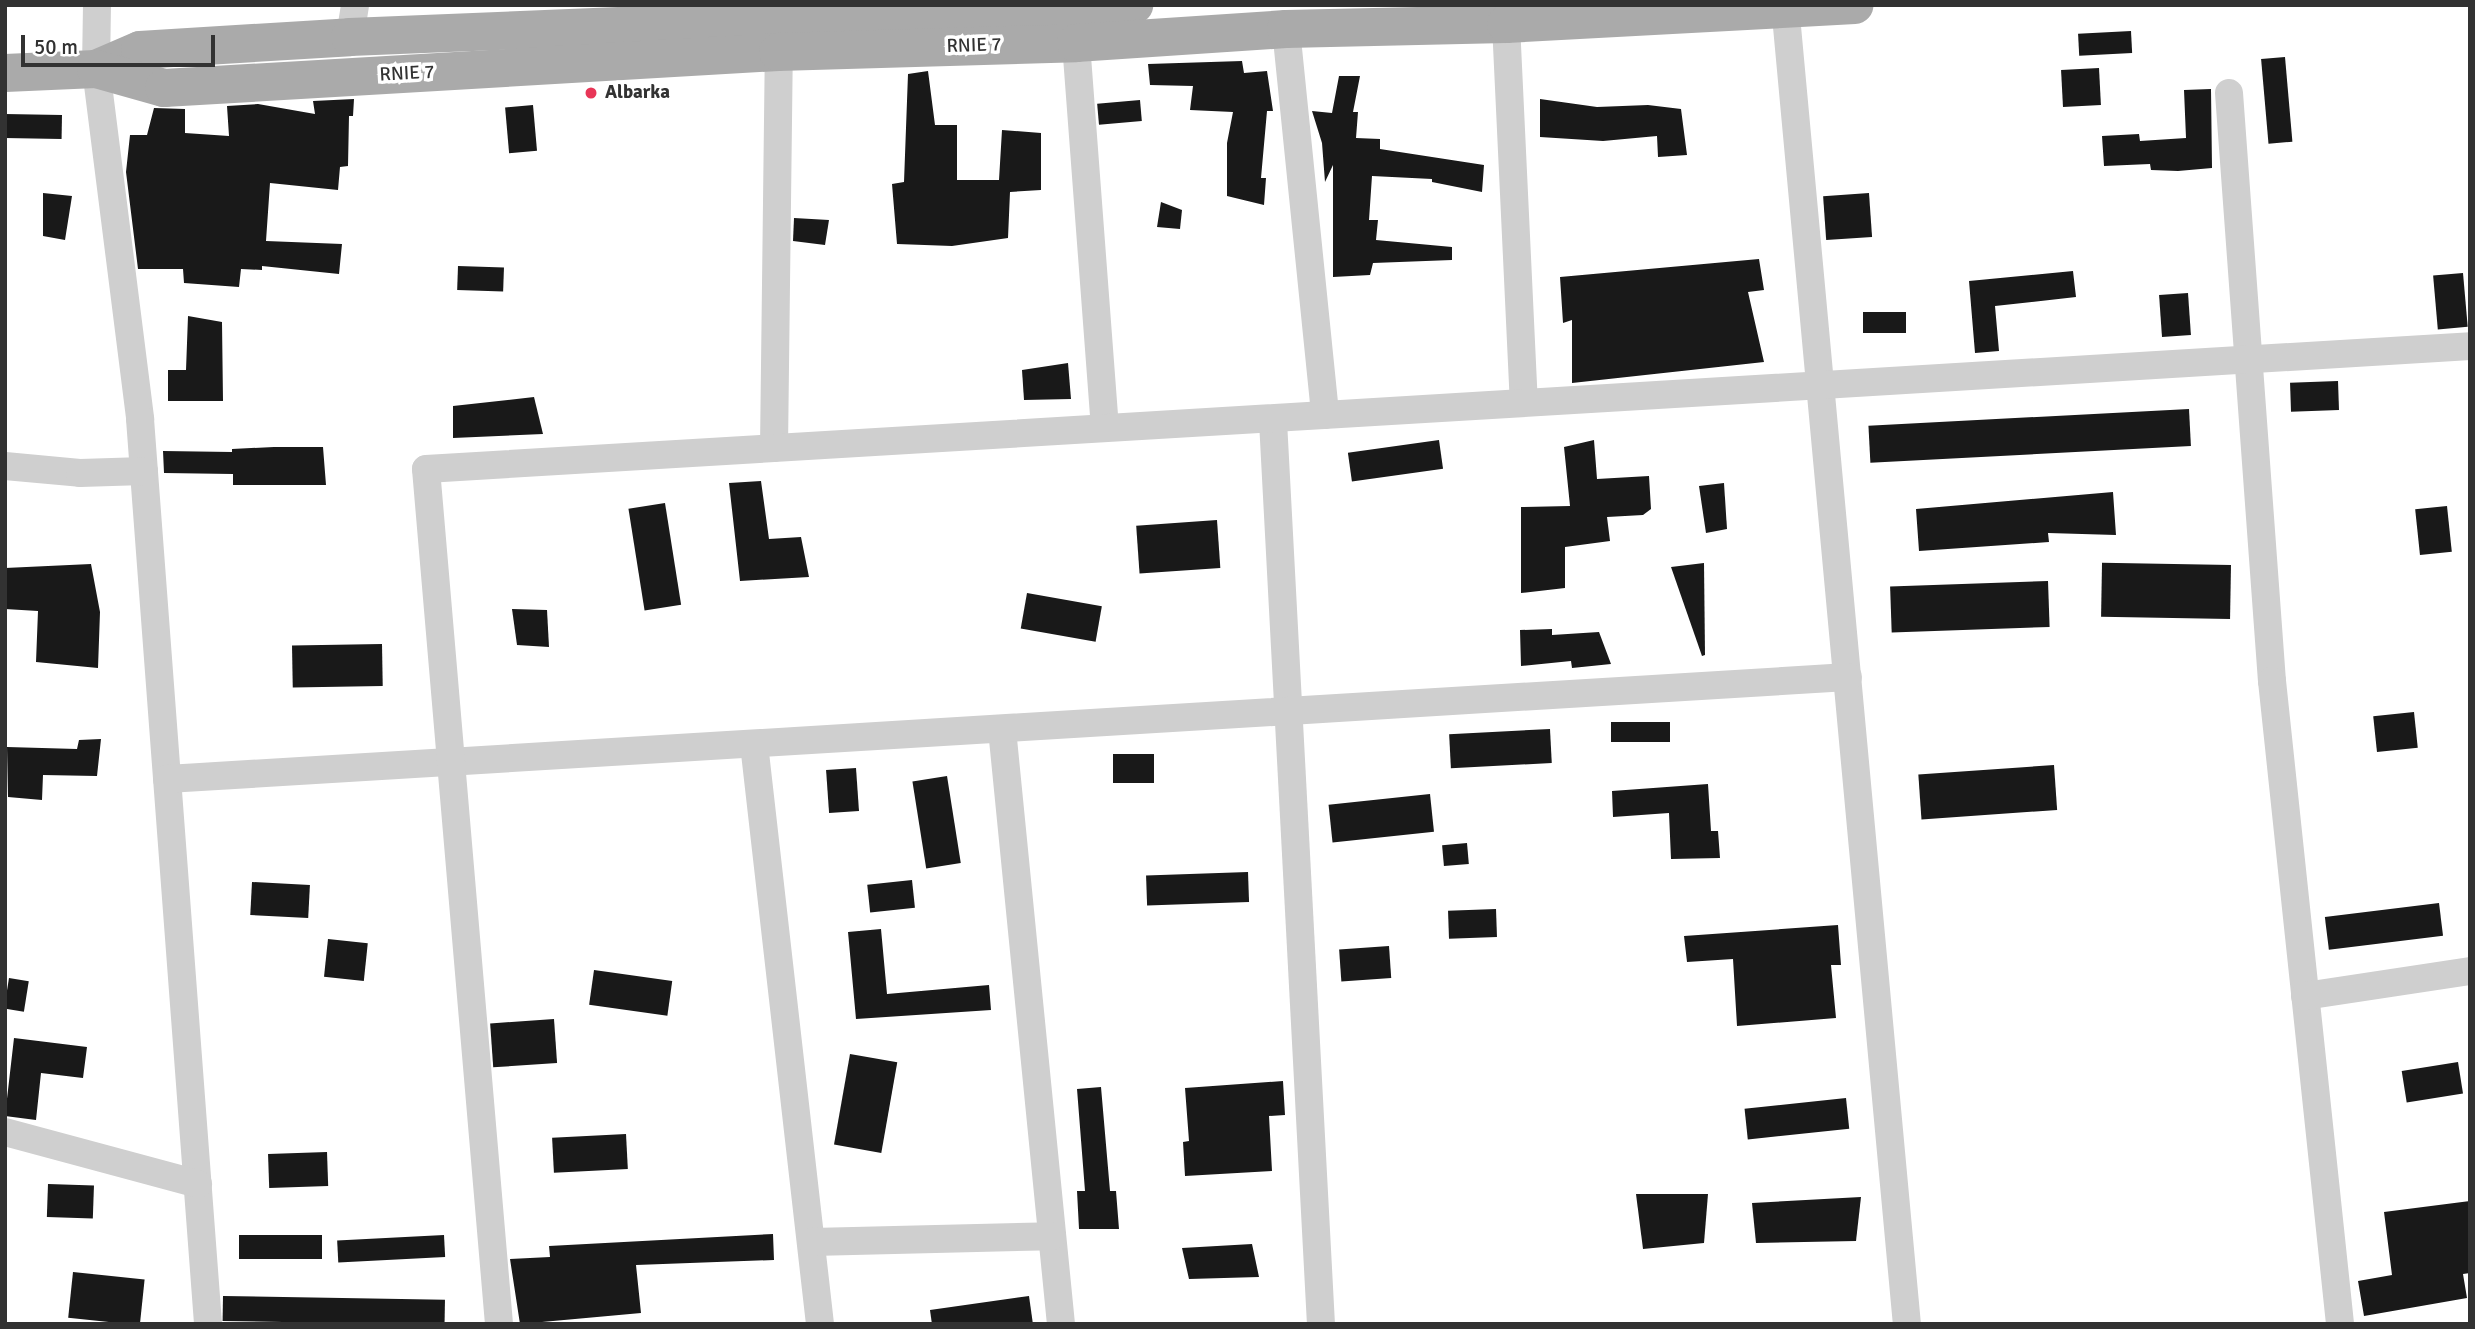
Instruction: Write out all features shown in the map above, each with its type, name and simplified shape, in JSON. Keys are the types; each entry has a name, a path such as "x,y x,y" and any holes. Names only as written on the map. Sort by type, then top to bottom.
{"main road":[{"name":"RNIE 7","path":"5,73 96,69 164,88 780,26 1134,5"},
{"name":"RNIE 7","path":"96,69 140,50 352,21 780,26 1076,43 1286,29 1506,24 1854,5"}],"street":[{"path":"97,5 96,69 144,471 208,1324"},
{"path":"1786,8 1907,1324"},
{"path":"1506,24 1524,403"},
{"path":"774,448 780,26"},
{"path":"1286,29 1325,415"},
{"path":"1076,43 1105,428"},
{"path":"2229,93 2272,681 2340,1324"},
{"path":"499,1324 426,469 1105,428 1273,421 1325,415 2470,346"},
{"path":"1273,421 1321,1324"},
{"path":"5,466 80,473 144,471"},
{"path":"167,779 1848,677"},
{"path":"1002,729 1060,1324"},
{"path":"754,744 820,1324"},
{"path":"2305,996 2470,971"},
{"path":"5,1132 198,1184"},
{"path":"812,1242 1052,1236"}],"building":[{"path":"2131,31 2132,53 2079,56 2078,34"},
{"path":"2285,57 2292,142 2268,144 2261,59"},
{"path":"1242,61 1244,73 1267,71 1273,111 1267,111 1261,178 1266,178 1264,205 1227,196 1227,143 1233,112 1190,110 1193,86 1150,85 1148,64"},
{"path":"2099,68 2101,105 2063,107 2061,70"},
{"path":"928,71 935,125 957,125 957,180 999,180 1002,130 1041,133 1041,190 1010,192 1008,238 952,246 897,244 892,184 904,182 908,74"},
{"path":"1339,76 1360,76 1353,112 1358,112 1356,138 1380,139 1380,149 1484,165 1482,192 1432,182 1432,179 1372,176 1369,220 1378,220 1376,240 1452,247 1452,260 1373,263 1370,275 1333,277 1333,165 1325,182 1322,143 1312,111 1332,113"},
{"path":"2211,89 2212,168 2178,171 2151,170 2150,164 2104,166 2102,136 2139,134 2140,141 2186,138 2184,90"},
{"path":"354,99 353,116 349,116 348,166 340,167 338,190 270,183 266,241 342,244 339,274 262,266 262,270 241,269 239,287 184,283 183,269 138,269 126,172 130,135 147,135 154,108 185,109 185,133 229,136 227,106 258,104 315,114 313,101"},
{"path":"1540,99 1597,107 1648,105 1681,109 1687,155 1658,157 1657,136 1603,141 1540,137"},
{"path":"1140,100 1142,121 1099,125 1097,104"},
{"path":"533,105 537,151 509,153 505,107"},
{"path":"5,114 62,115 62,139 5,138"},
{"path":"43,193 72,196 65,240 43,236"},
{"path":"1869,193 1872,237 1826,240 1823,196"},
{"path":"1161,202 1182,210 1180,229 1157,227"},
{"path":"794,218 829,220 825,245 793,241"},
{"path":"1759,259 1764,290 1748,292 1764,362 1572,383 1572,320 1563,323 1560,277"},
{"path":"458,266 504,268 503,292 457,290"},
{"path":"2073,271 2076,297 1995,306 1999,351 1975,353 1969,281"},
{"path":"2463,273 2468,327 2438,329 2433,276"},
{"path":"2188,293 2191,335 2162,337 2159,295"},
{"path":"1863,312 1906,312 1906,333 1863,333"},
{"path":"188,316 222,322 223,401 168,401 168,370 186,370"},
{"path":"1068,363 1071,399 1024,400 1022,370"},
{"path":"2338,381 2339,410 2291,412 2290,383"},
{"path":"534,397 543,434 453,438 453,406"},
{"path":"2189,409 2191,446 1870,463 1868,426"},
{"path":"1439,440 1443,469 1352,482 1348,453"},
{"path":"1594,440 1597,479 1649,476 1651,509 1643,515 1607,517 1610,541 1565,547 1565,588 1521,593 1521,507 1570,506 1564,447"},
{"path":"323,447 326,485 233,485 233,474 164,473 163,451 232,452 232,449"},
{"path":"761,481 769,539 801,537 809,577 740,581 729,483"},
{"path":"1724,483 1727,529 1706,533 1699,486"},
{"path":"2113,492 2116,535 2048,533 2049,542 1919,551 1916,509"},
{"path":"665,503 681,605 645,611 628,509"},
{"path":"2447,506 2452,552 2420,555 2415,509"},
{"path":"1217,520 1220,568 1140,574 1136,526"},
{"path":"1704,563 1705,655 1702,656 1671,567"},
{"path":"2102,563 2231,565 2230,619 2101,617"},
{"path":"91,564 100,612 98,668 36,662 38,611 5,609 5,568"},
{"path":"2048,581 2050,627 1892,632 1890,587"},
{"path":"1027,593 1102,606 1096,642 1021,628"},
{"path":"512,609 547,610 549,647 517,645"},
{"path":"1552,629 1552,635 1599,632 1611,664 1572,668 1571,661 1521,666 1520,630"},
{"path":"382,644 383,686 293,688 292,646"},
{"path":"2414,712 2418,748 2377,752 2373,716"},
{"path":"1611,722 1670,722 1670,742 1611,742"},
{"path":"1550,729 1552,763 1451,768 1449,734"},
{"path":"101,739 97,776 43,775 42,800 8,797 7,747 77,749 79,740"},
{"path":"1113,754 1154,754 1154,783 1113,783"},
{"path":"2054,765 2057,810 1921,819 1918,774"},
{"path":"856,768 859,811 829,813 826,770"},
{"path":"947,776 961,863 926,868 912,781"},
{"path":"1708,784 1711,831 1718,831 1720,858 1671,859 1669,813 1613,817 1612,791"},
{"path":"1430,794 1434,832 1333,842 1329,805"},
{"path":"1467,843 1469,864 1444,866 1442,845"},
{"path":"1248,872 1249,902 1147,906 1146,876"},
{"path":"912,880 915,908 870,913 867,885"},
{"path":"252,882 310,885 308,918 250,915"},
{"path":"2439,903 2443,936 2329,950 2325,917"},
{"path":"1496,909 1497,937 1449,939 1448,911"},
{"path":"1838,925 1841,965 1831,965 1836,1018 1737,1026 1733,959 1687,962 1684,936"},
{"path":"881,929 887,994 989,985 991,1010 856,1019 848,932"},
{"path":"328,939 368,943 364,981 324,977"},
{"path":"1389,946 1391,978 1341,981 1339,949"},
{"path":"594,970 672,981 667,1016 589,1005"},
{"path":"9,978 29,981 24,1012 5,1009"},
{"path":"554,1019 557,1063 493,1067 490,1023"},
{"path":"14,1038 87,1047 83,1078 41,1073 36,1120 5,1116"},
{"path":"850,1054 897,1062 881,1153 834,1145"},
{"path":"2458,1062 2463,1094 2407,1103 2402,1071"},
{"path":"1283,1081 1285,1115 1269,1116 1272,1171 1185,1176 1183,1142 1189,1141 1185,1088"},
{"path":"1101,1087 1110,1191 1116,1191 1119,1229 1079,1229 1077,1191 1085,1191 1077,1089"},
{"path":"1846,1098 1849,1129 1748,1139 1745,1109"},
{"path":"626,1134 628,1169 554,1173 552,1138"},
{"path":"327,1152 328,1186 269,1188 268,1154"},
{"path":"48,1184 94,1186 93,1219 47,1217"},
{"path":"1636,1194 1708,1194 1704,1243 1643,1249"},
{"path":"1861,1197 1856,1241 1756,1243 1752,1203"},
{"path":"2470,1201 2470,1273 2463,1274 2467,1298 2364,1316 2358,1281 2392,1275 2384,1212"},
{"path":"773,1234 774,1260 636,1265 641,1313 520,1324 510,1259 550,1257 549,1246"},
{"path":"239,1235 322,1235 322,1259 239,1259"},
{"path":"444,1235 445,1257 338,1263 337,1241"},
{"path":"1252,1244 1259,1277 1189,1279 1182,1248"},
{"path":"73,1272 145,1280 140,1324 68,1318"},
{"path":"223,1296 445,1300 445,1324 223,1321"},
{"path":"1029,1296 1033,1324 932,1324 930,1310"}],"place":[{"name":"Albarka","path":"591,93"}]}
